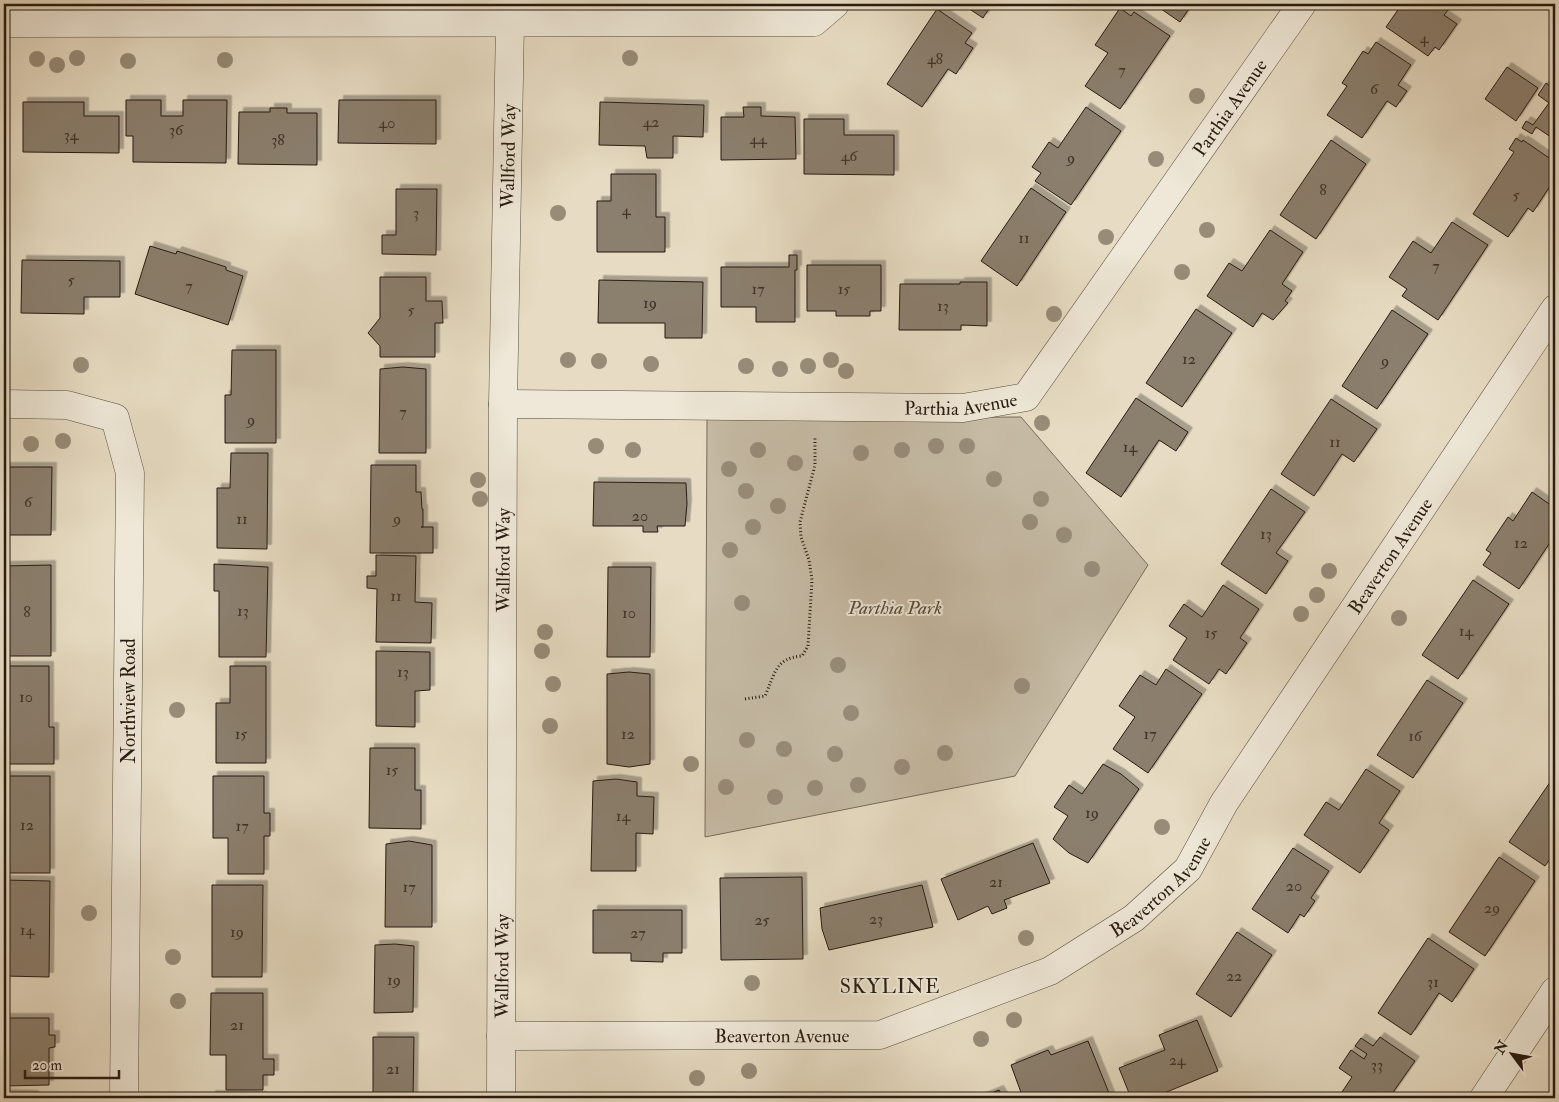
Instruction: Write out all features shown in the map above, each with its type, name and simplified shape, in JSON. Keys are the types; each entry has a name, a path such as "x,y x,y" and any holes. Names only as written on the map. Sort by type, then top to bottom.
{"street":[{"path":"4,23 814,22 835,4"},
{"name":"Parthia Avenue","path":"503,404 963,408 1026,398 1302,4"},
{"name":"Wallford Way","path":"501,1098 503,404 510,23"},
{"name":"Beaverton Avenue","path":"501,1036 880,1035 1050,971 1134,918 1188,869 1224,803 1555,309"},
{"name":"Northview Road","path":"4,404 67,405 114,418 130,473 124,1098"},
{"path":"1484,1098 1555,991"}],"path":[{"path":"744,699 765,696 780,663 791,657 802,656 808,646 812,580 800,522 815,465 814,406"}],"green space":[{"name":"Parthia Park","path":"1021,417 1148,565 1015,776 705,837 707,419"}],"building":[{"path":"962,4 992,4 983,18"},
{"path":"1154,4 1192,4 1180,22"},
{"path":"1402,4 1453,4 1444,15 1457,24 1439,50 1435,47 1428,56 1386,27"},
{"path":"1120,8 1131,16 1134,12 1170,36 1120,109 1085,86 1108,53 1095,45"},
{"path":"937,9 972,33 965,43 973,48 956,74 948,69 922,107 887,84"},
{"path":"1376,42 1411,65 1398,85 1407,91 1396,107 1387,101 1362,138 1327,115 1347,86 1342,83 1363,51 1368,54"},
{"path":"1507,67 1538,88 1516,121 1485,99"},
{"path":"1546,83 1555,90 1555,140 1536,127 1532,134 1522,128 1526,121 1533,125 1549,103 1538,95"},
{"path":"126,100 161,100 161,116 183,116 183,100 227,100 226,163 133,162 133,136 126,136"},
{"path":"339,100 436,100 436,144 338,143"},
{"path":"23,102 84,102 84,116 119,116 119,153 23,152"},
{"path":"600,102 704,105 703,137 673,136 673,158 647,158 645,146 599,145"},
{"path":"743,107 761,107 761,116 795,117 796,159 721,160 721,117 744,117"},
{"path":"1086,107 1121,131 1071,205 1035,181 1041,173 1032,167 1049,142 1058,148"},
{"path":"270,108 287,108 287,113 317,113 317,165 238,164 239,112 270,112"},
{"path":"804,119 844,119 844,135 894,135 894,175 804,174"},
{"path":"1516,138 1522,142 1523,140 1555,162 1555,168 1550,176 1554,180 1533,212 1528,208 1508,237 1473,214 1514,152 1509,149"},
{"path":"1331,140 1366,164 1316,239 1280,215"},
{"path":"611,174 656,174 656,217 665,217 665,252 597,252 597,201 611,201"},
{"path":"1031,188 1066,212 1017,286 981,261"},
{"path":"396,189 437,189 436,255 382,254 382,235 396,235"},
{"path":"1452,222 1488,245 1438,320 1402,296 1407,289 1389,277 1413,241 1431,253"},
{"path":"1270,230 1303,252 1282,284 1292,291 1285,301 1288,303 1273,320 1262,313 1253,327 1207,296 1229,263 1242,271"},
{"path":"150,246 176,254 177,251 226,267 226,270 243,276 228,325 135,294"},
{"path":"789,255 797,255 797,270 795,270 795,322 756,322 756,307 721,307 721,267 789,267"},
{"path":"22,260 120,261 120,297 84,297 84,314 21,313"},
{"path":"807,265 881,265 881,311 870,311 870,316 836,316 836,311 807,311"},
{"path":"5,267 5,318 4,318"},
{"path":"380,277 426,277 426,301 442,301 443,323 435,323 435,357 380,357 380,346 368,333 380,318"},
{"path":"599,280 703,282 702,338 665,338 665,323 598,323"},
{"path":"960,282 987,282 987,326 961,325 961,330 899,330 900,284 960,284"},
{"path":"1196,309 1232,333 1182,407 1146,383"},
{"path":"1392,310 1428,334 1377,409 1342,386"},
{"path":"232,350 276,350 276,443 225,443 225,395 231,395"},
{"path":"403,367 426,369 426,453 379,453 380,369"},
{"path":"1136,398 1188,432 1176,451 1159,440 1121,497 1086,473"},
{"path":"1331,399 1377,429 1354,462 1342,454 1314,496 1281,474"},
{"path":"231,453 268,453 267,549 217,548 217,488 230,488"},
{"path":"371,465 416,465 416,492 421,492 423,527 433,527 433,553 370,553"},
{"path":"4,467 52,467 51,535 4,535"},
{"path":"594,482 686,483 685,526 657,526 658,532 643,532 643,526 593,526"},
{"path":"1271,489 1305,512 1276,553 1288,561 1266,594 1221,564"},
{"path":"1532,492 1555,508 1555,535 1519,589 1483,565 1491,553 1486,550 1508,517 1513,521"},
{"path":"376,555 416,556 415,602 432,603 431,643 376,642 377,589 367,588 367,576 376,576"},
{"path":"214,564 268,567 266,657 219,657 219,591 214,591"},
{"path":"51,565 51,656 4,656 4,566"},
{"path":"608,567 651,567 650,657 607,657"},
{"path":"1473,580 1509,604 1458,679 1422,655"},
{"path":"1223,585 1259,609 1240,638 1247,643 1226,674 1219,669 1209,684 1173,660 1187,638 1169,626 1184,604 1202,617"},
{"path":"376,651 430,652 430,690 415,691 415,727 376,726"},
{"path":"4,666 49,666 49,727 54,727 54,764 4,764"},
{"path":"230,666 266,666 266,763 216,763 216,703 230,703"},
{"path":"1166,669 1202,694 1148,773 1113,749 1135,717 1119,706 1140,675 1156,685"},
{"path":"629,672 650,674 650,764 629,767 607,764 607,674"},
{"path":"1427,680 1463,703 1413,778 1377,755"},
{"path":"370,748 415,748 415,790 421,790 421,829 369,828"},
{"path":"1103,764 1121,774 1139,789 1088,863 1069,853 1053,839 1068,816 1054,807 1069,785 1082,794"},
{"path":"1366,769 1400,791 1379,823 1389,830 1360,873 1304,835 1326,802 1339,810"},
{"path":"1555,775 1555,852 1545,866 1509,842"},
{"path":"4,776 50,776 50,873 4,873"},
{"path":"213,776 264,776 264,813 270,813 270,836 264,836 264,874 228,874 228,838 213,838"},
{"path":"616,779 637,782 637,796 654,797 653,834 636,833 636,871 591,871 593,781"},
{"path":"409,841 432,845 432,927 385,927 386,844"},
{"path":"1033,843 1050,883 1004,900 1007,908 992,914 988,906 958,920 941,879"},
{"path":"1293,848 1329,871 1311,898 1315,901 1304,917 1300,914 1288,933 1252,909"},
{"path":"1499,857 1535,881 1485,956 1449,932"},
{"path":"802,877 803,959 721,960 720,878"},
{"path":"4,880 50,881 49,977 4,976"},
{"path":"212,885 263,885 262,977 212,977"},
{"path":"922,885 933,927 829,950 822,929 820,908"},
{"path":"593,910 682,910 682,953 663,953 663,962 631,961 631,953 593,953"},
{"path":"1237,932 1272,955 1231,1017 1196,994"},
{"path":"1428,938 1474,969 1452,1002 1439,993 1411,1035 1378,1013"},
{"path":"395,944 414,946 413,1012 374,1013 375,945"},
{"path":"211,993 263,993 263,1059 274,1059 274,1075 263,1075 263,1090 226,1090 226,1055 210,1055"},
{"path":"4,1018 49,1018 49,1035 55,1035 55,1047 49,1048 49,1085 4,1086"},
{"path":"1197,1020 1218,1071 1152,1098 1131,1098 1119,1068 1165,1050 1159,1035"},
{"path":"373,1037 414,1037 413,1098 373,1098"},
{"path":"1380,1037 1415,1061 1389,1098 1338,1098 1352,1077 1339,1068 1351,1050 1364,1059 1367,1054 1355,1046 1361,1038 1373,1046"},
{"path":"1088,1041 1111,1098 1023,1098 1011,1065 1048,1050 1051,1055"},
{"path":"999,1090 1004,1098 979,1098"},
{"path":"4,1094 34,1095 34,1098 4,1098"},
{"path":"211,1095 262,1096 262,1098 211,1098"}],"district":[{"name":"SKYLINE","path":"890,986"}]}
